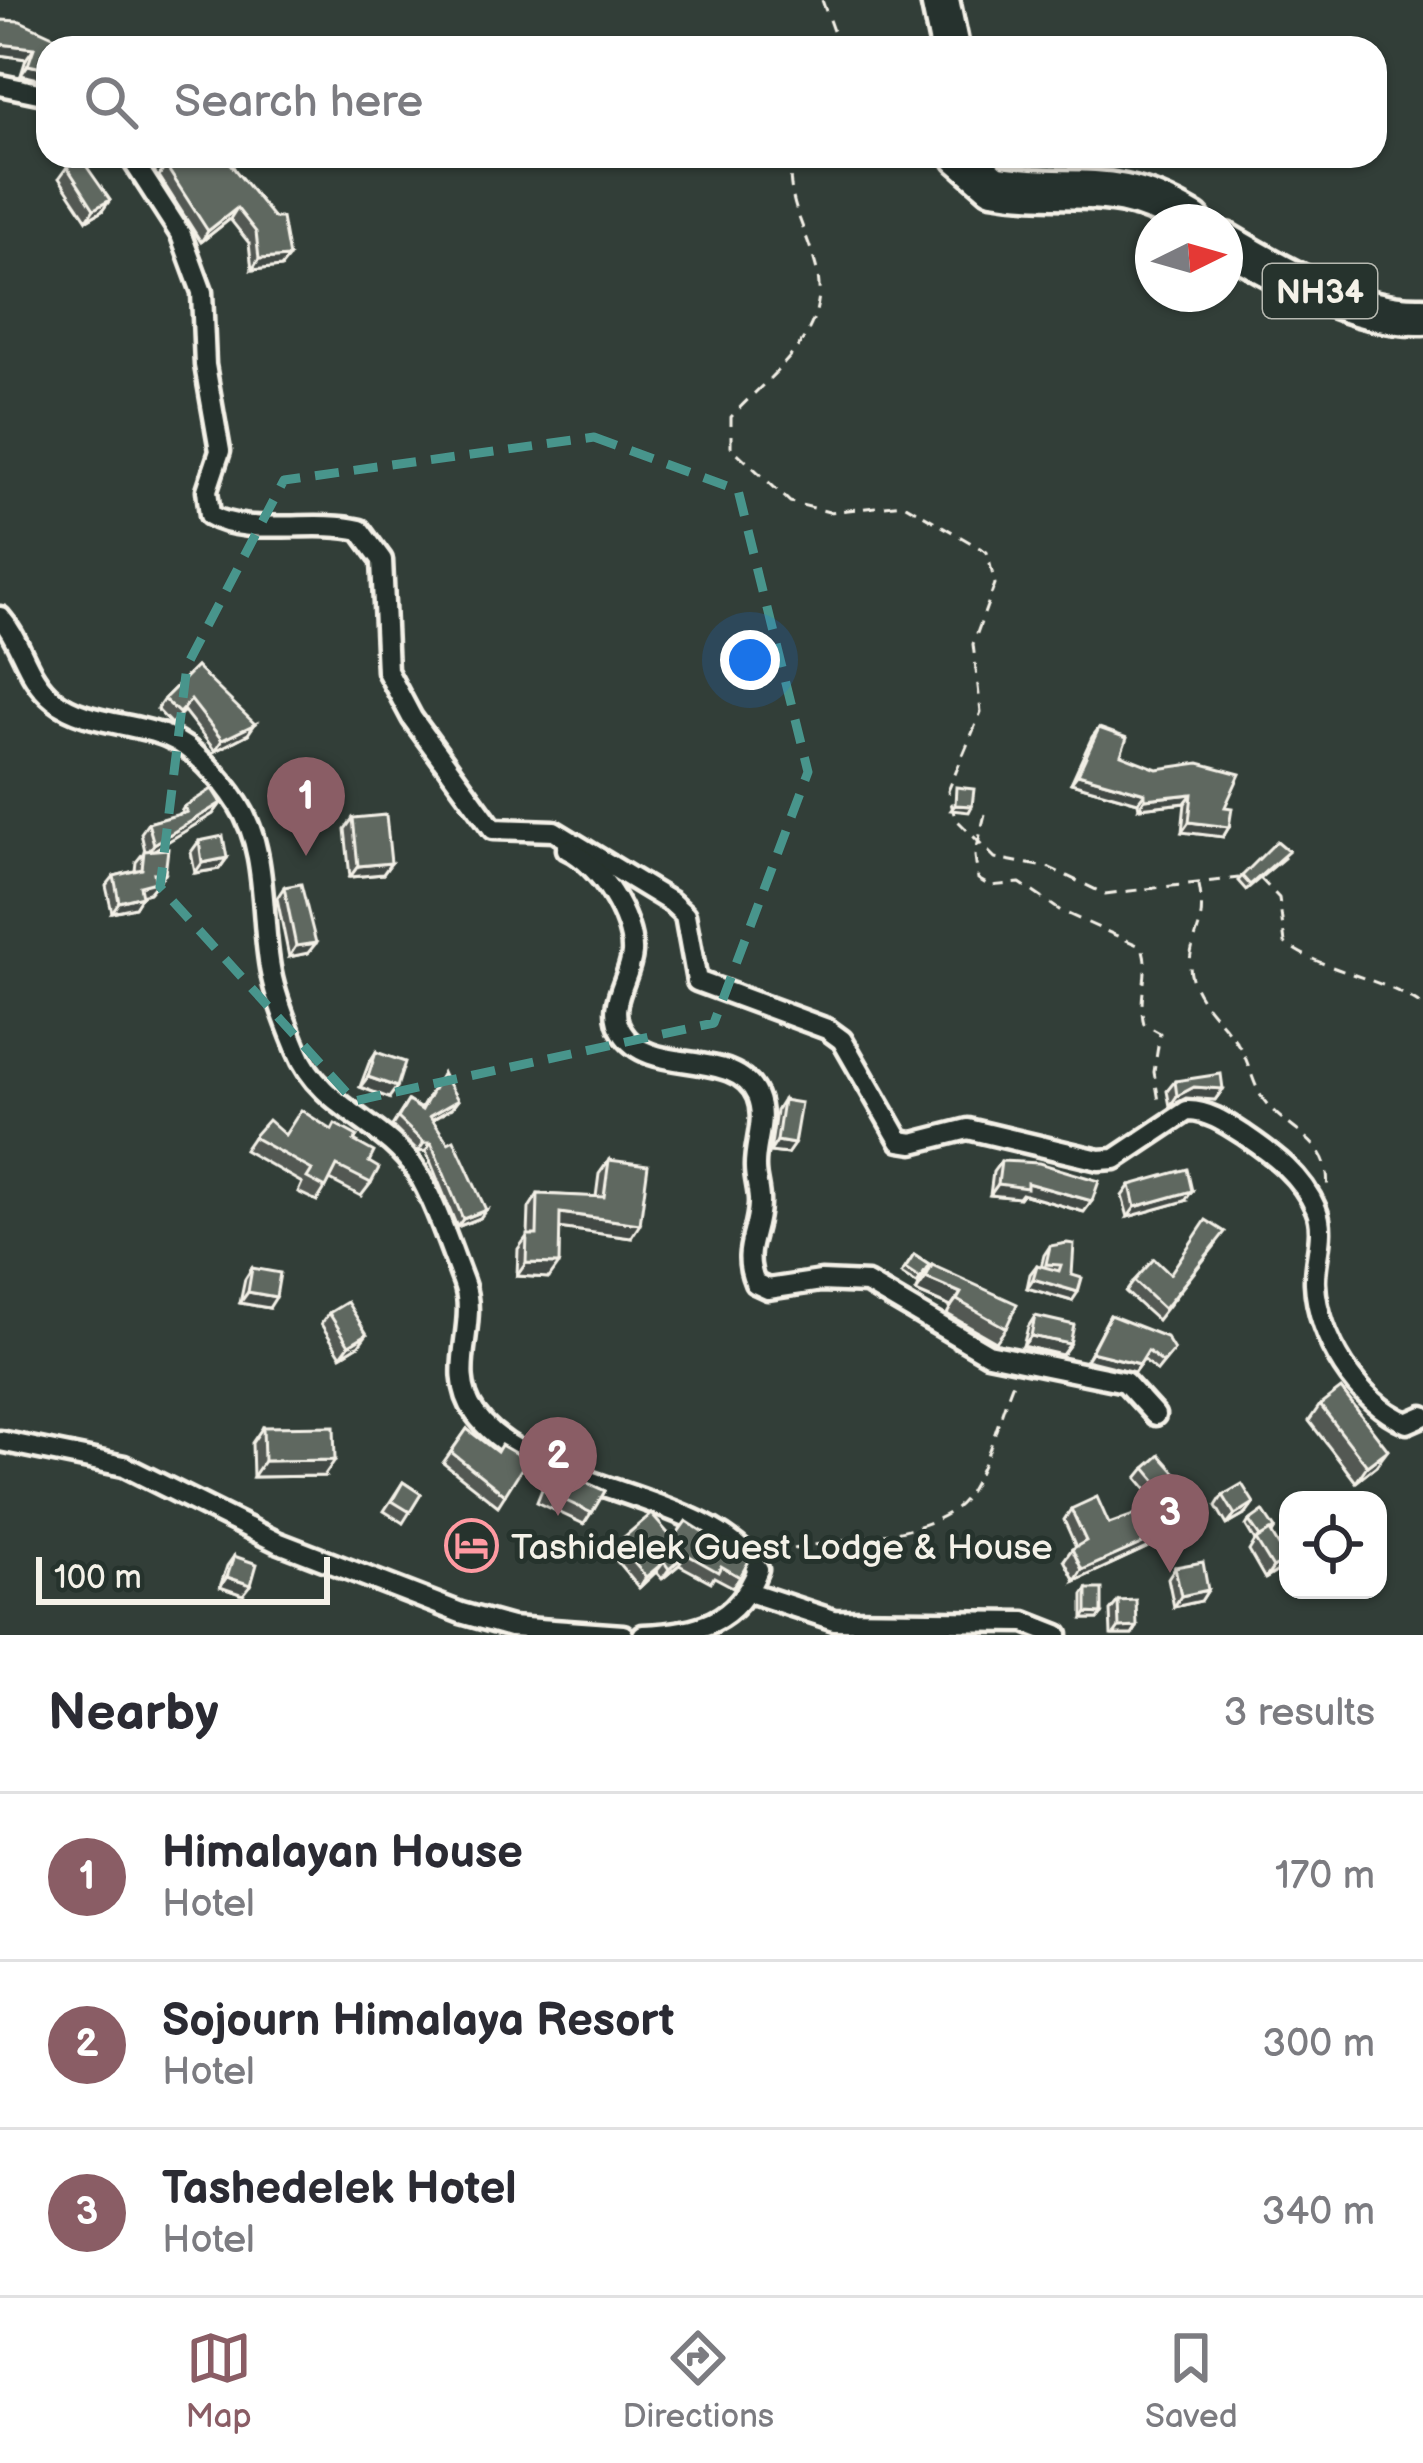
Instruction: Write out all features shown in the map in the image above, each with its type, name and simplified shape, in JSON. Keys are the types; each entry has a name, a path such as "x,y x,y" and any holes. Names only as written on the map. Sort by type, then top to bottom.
{"highway":[{"path":"940,0 948,36"},
{"path":"975,168 993,184 1098,187 1154,204"},
{"name":"NH34","path":"1243,253 1289,280 1362,305 1423,316"}],"street":[{"path":"0,85 36,92"},
{"path":"138,168 181,235 202,292 206,364 220,452 207,490 210,515 230,527 325,522 360,530 382,560 387,671 412,718 494,829 565,836 612,862 645,891 671,902 685,915 698,981 827,1029 842,1040 900,1141 913,1143 968,1129 1099,1160 1115,1159 1187,1111 1215,1119 1273,1154 1301,1183 1318,1212 1320,1239 1314,1279 1318,1308 1357,1388 1381,1412 1407,1423 1423,1416"},
{"path":"0,617 28,675 57,703 169,737 206,765 239,805 254,839 271,976 298,1055 315,1084 393,1145 418,1172 465,1286 462,1388 474,1412 493,1434 524,1451 712,1531 748,1554 758,1569 749,1592 704,1628 643,1635"},
{"path":"519,832 573,851 599,875 626,924 632,954 615,1011 620,1030 631,1044 662,1057 731,1072 746,1080 758,1098 762,1126 754,1172 759,1207 746,1261 755,1283 768,1288 820,1281 867,1283 958,1340 1021,1361 1125,1382 1155,1415"},
{"path":"0,1441 124,1466 277,1542 461,1613 511,1627 623,1635"},
{"path":"749,1592 834,1620 1025,1622 1061,1634"}],"path":[{"path":"822,0 835,36"},
{"path":"789,168 788,195 817,267 819,304 793,356 731,417 731,447 790,502 829,512 904,504 987,552 995,584 974,644 981,712 948,791 949,808 978,844 1006,864 1050,868 1105,894 1127,896 1198,881 1258,877 1279,898 1285,943 1306,956 1391,984 1423,1006"},
{"path":"985,814 978,844 978,878 990,886 1020,883 1061,911 1142,947 1146,958 1140,1009 1144,1024 1160,1033 1154,1051 1157,1097 1163,1116 1187,1111"},
{"path":"1198,881 1204,912 1192,954 1192,978 1236,1041 1265,1102 1320,1149 1328,1178 1320,1239"},
{"path":"758,1569 799,1545 828,1544 948,1516 968,1495 1021,1361"}],"highlighted area":[{"path":"594,437 738,490 808,772 714,1023 354,1101 160,887 187,666 284,480"}],"building":[{"path":"0,20 20,21 53,36 36,36 36,67 28,65 34,48 0,44"},
{"path":"68,168 88,168 110,200 94,209"},
{"path":"167,168 233,168 274,218 282,218 289,257 259,259 256,232 237,208 208,231"},
{"path":"196,667 255,724 222,740 191,700 179,713 164,699"},
{"path":"1099,728 1127,738 1121,755 1157,769 1199,763 1240,774 1225,807 1232,808 1229,827 1189,822 1192,794 1145,799 1145,793 1078,774"},
{"path":"956,787 974,789 972,806 955,805"},
{"path":"212,789 221,803 154,844 148,823 187,812 184,807"},
{"path":"386,815 391,863 358,866 353,818"},
{"path":"223,836 227,858 202,863 199,841"},
{"path":"1277,841 1289,851 1250,885 1242,876"},
{"path":"168,849 165,874 154,873 156,882 140,886 142,896 119,902 114,876 142,869 144,851"},
{"path":"301,884 316,943 296,946 284,887"},
{"path":"376,1052 405,1062 397,1087 368,1077"},
{"path":"442,1073 458,1100 430,1116 448,1143 454,1140 486,1210 463,1219 431,1143 424,1143 398,1118 408,1101 422,1110"},
{"path":"1221,1074 1223,1089 1194,1087 1177,1096 1175,1081"},
{"path":"783,1100 801,1103 794,1144 777,1141"},
{"path":"301,1110 332,1130 335,1124 357,1136 354,1141 374,1152 369,1162 379,1168 371,1183 337,1166 326,1188 307,1178 312,1170 253,1137 268,1120 285,1135"},
{"path":"609,1160 648,1165 640,1224 560,1213 559,1264 526,1263 527,1235 537,1235 538,1194 604,1197"},
{"path":"1001,1161 1039,1163 1099,1181 1092,1201 1027,1183 1027,1188 998,1184"},
{"path":"1187,1169 1192,1191 1135,1207 1130,1185"},
{"path":"1206,1220 1225,1232 1164,1309 1134,1281 1154,1259 1170,1274"},
{"path":"1074,1244 1072,1275 1082,1278 1078,1292 1033,1279 1037,1265 1059,1271 1061,1265 1046,1264 1050,1246"},
{"path":"914,1255 929,1265 920,1279 905,1269"},
{"path":"932,1265 1017,1304 1006,1328 957,1300 961,1293 926,1278"},
{"path":"252,1268 280,1273 276,1297 248,1292"},
{"path":"347,1302 367,1334 349,1345 329,1313"},
{"path":"1110,1315 1166,1337 1174,1350 1163,1363 1148,1351 1140,1364 1091,1352"},
{"path":"1035,1316 1074,1325 1070,1344 1031,1336"},
{"path":"1341,1389 1388,1450 1367,1466 1320,1405"},
{"path":"334,1426 335,1460 264,1461 263,1427"},
{"path":"467,1429 497,1452 501,1445 527,1460 505,1495 451,1452"},
{"path":"1160,1455 1176,1473 1160,1486 1145,1468"},
{"path":"554,1468 605,1491 592,1513 545,1491"},
{"path":"403,1482 421,1494 410,1512 392,1501"},
{"path":"1242,1484 1254,1503 1235,1515 1223,1495"},
{"path":"1097,1497 1109,1524 1142,1512 1154,1538 1082,1570 1072,1549 1086,1541 1071,1509"},
{"path":"1263,1511 1275,1529 1260,1537 1249,1521"},
{"path":"651,1514 673,1539 686,1521 749,1561 740,1577 721,1566 718,1572 686,1554 669,1569 664,1562 646,1577 617,1543"},
{"path":"1270,1531 1279,1546 1279,1565 1273,1568 1256,1540"},
{"path":"234,1556 257,1564 251,1585 227,1577"},
{"path":"1203,1562 1208,1590 1181,1596 1175,1567"},
{"path":"1087,1589 1102,1589 1102,1614 1087,1613"},
{"path":"1136,1600 1137,1627 1119,1628 1118,1601"}],"place":[{"name":"Himalayan House","path":"306,856"},
{"name":"Sojourn Himalaya Resort","path":"558,1516"},
{"name":"Tashidelek Guest Lodge & House","path":"472,1546"},
{"name":"Tashedelek Hotel","path":"1170,1573"}]}
